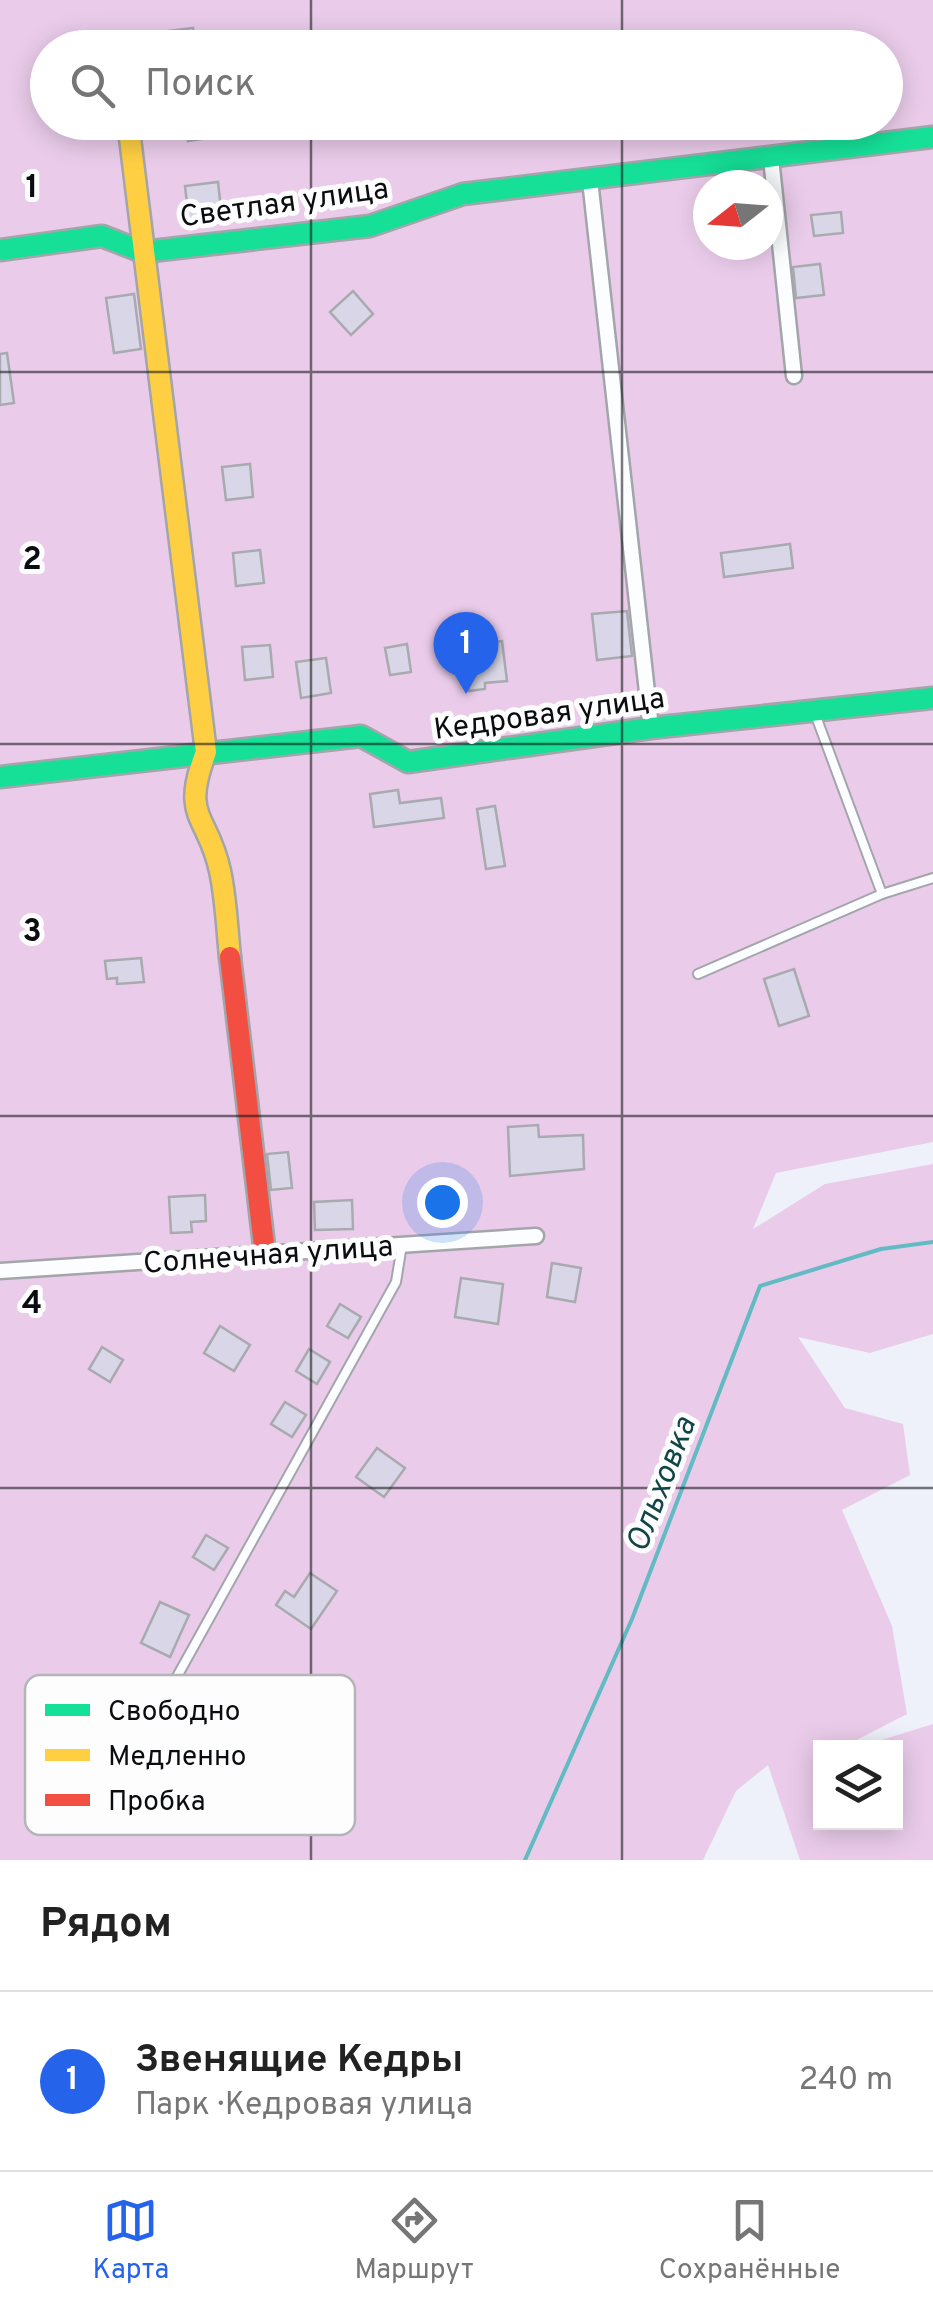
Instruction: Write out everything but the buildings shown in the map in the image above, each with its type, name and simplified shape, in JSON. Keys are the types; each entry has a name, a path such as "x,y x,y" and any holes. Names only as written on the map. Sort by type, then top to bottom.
{"street":[{"name":"Светлая улица","path":"0,250 102,236 143,252 370,226 462,194 933,136"},
{"path":"130,140 206,752 193,784 197,816 220,868 265,1254"},
{"path":"771,158 794,376"},
{"path":"590,180 651,728"},
{"name":"Кедровая улица","path":"0,777 360,736 408,762 651,728 933,698"},
{"name":"Солнечная улица","path":"0,1271 536,1236"}],"lane":[{"path":"814,711 882,894"},
{"path":"698,974 882,894 933,878"},
{"path":"178,1675 396,1282 402,1245"}],"shaded area":[{"path":"0,0 933,0 933,1142 776,1173 753,1229 825,1184 933,1164 933,1334 870,1353 798,1337 845,1408 903,1424 910,1475 842,1510 892,1626 907,1714 857,1740 813,1740 813,1830 903,1830 903,1740 882,1740 933,1724 933,1860 800,1860 768,1765 736,1791 703,1860 0,1860"}],"waterway":[{"name":"Ольховка","path":"525,1860 632,1619 760,1286 881,1249 933,1242"}],"traffic: fast":[{"path":"0,250 102,236 143,252 370,226 463,194 933,137"},
{"path":"0,777 361,736 408,762 651,728 933,698"}],"traffic: slow":[{"path":"130,140 206,752 196,804 220,871 230,957"}],"traffic: jam":[{"path":"230,957 265,1254"}],"place":[{"name":"Звенящие Кедры","path":"466,694"}]}
